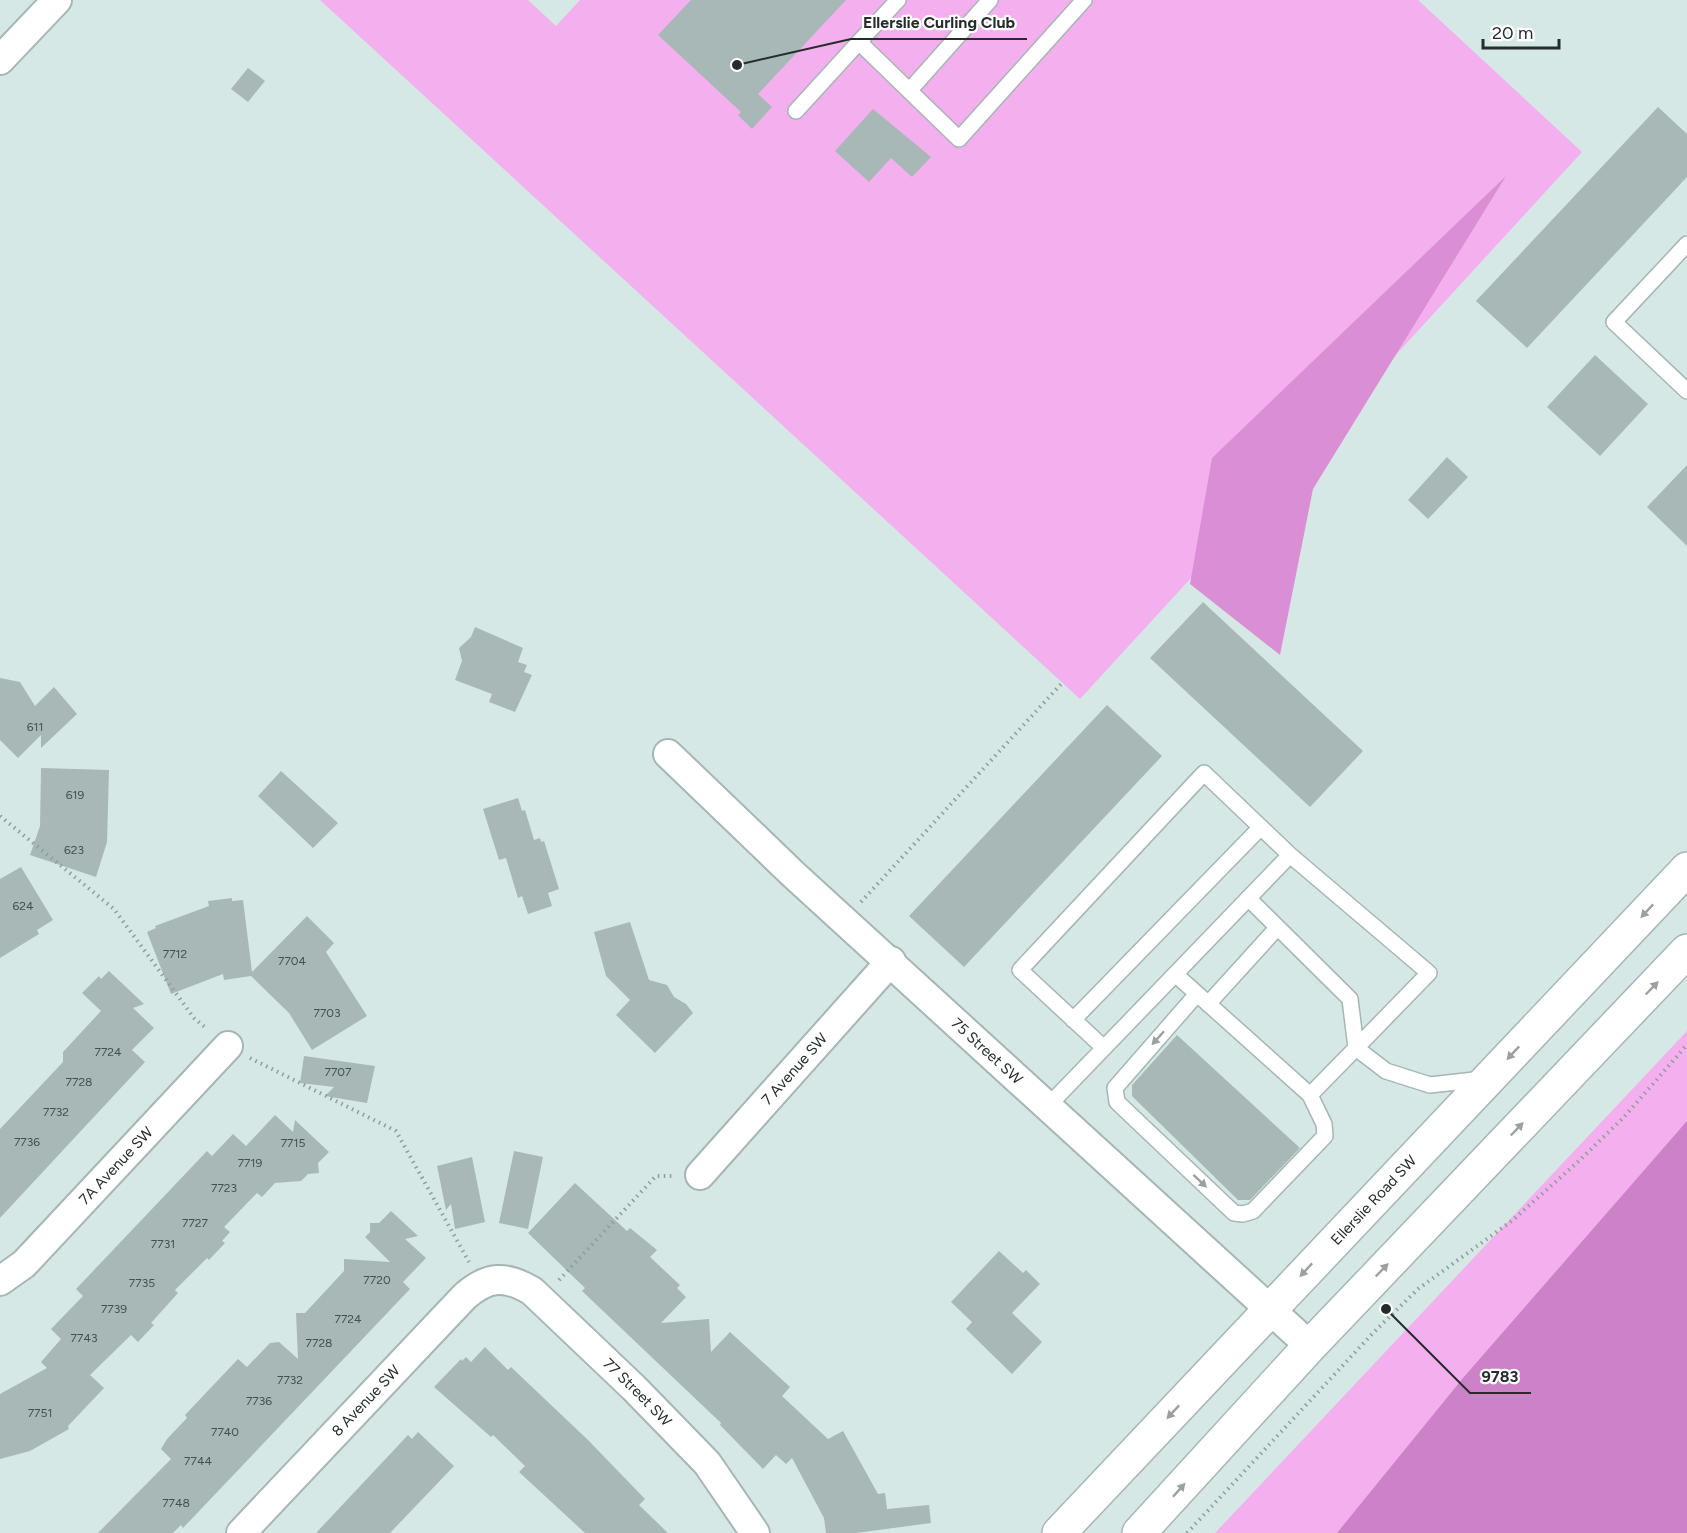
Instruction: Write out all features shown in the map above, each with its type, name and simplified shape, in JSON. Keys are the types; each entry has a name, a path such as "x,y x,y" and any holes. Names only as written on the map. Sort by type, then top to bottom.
{"main road":[{"name":"Ellerslie Road SW","path":"1059,1533 1687,869"},
{"path":"1139,1533 1310,1346 1687,951"}],"street":[{"path":"0,60 57,0"},
{"name":"75 Street SW","path":"668,754 844,921 891,961 1310,1346"},
{"name":"7 Avenue SW","path":"700,1175 891,961"},
{"name":"7A Avenue SW","path":"0,1281 24,1264 228,1046"},
{"name":"8 Avenue SW","path":"242,1533 457,1305 489,1281"},
{"name":"77 Street SW","path":"489,1281 511,1281 532,1291 634,1388 707,1463 756,1533"}],"lane":[{"path":"796,111 898,0"},
{"path":"909,91 990,0"},
{"path":"859,42 959,139 1084,0"},
{"path":"1687,244 1614,322 1687,391"},
{"path":"1104,1048 1020,970 1204,773 1290,855 1429,973 1310,1095"},
{"path":"1073,1020 1261,827"},
{"path":"1048,1106 1290,855"},
{"path":"1248,898 1350,999 1356,1048 1386,1071 1430,1084 1489,1078"},
{"path":"1175,974 1203,999 1310,1095 1324,1124 1325,1136 1253,1211 1243,1214 1234,1212 1117,1102 1115,1088 1128,1071 1203,999 1277,928"}],"path":[{"path":"844,921 1062,683"},
{"path":"0,816 114,909 195,1019 228,1046 269,1069 396,1131 489,1281"},
{"path":"1186,1533 1388,1318 1418,1289 1513,1220 1581,1159 1624,1117 1687,1045"},
{"path":"555,1285 656,1176 700,1175"}],"shaded area":[{"path":"320,0 528,0 556,26 580,0 1418,0 1582,152 1080,699"},
{"path":"1506,176 1313,489 1280,655 1190,584 1212,458"},
{"path":"1687,1031 1687,1533 1215,1533"},
{"path":"1687,1121 1687,1533 1337,1533 1463,1378"}],"building":[{"path":"691,0 846,0 758,94 772,107 752,129 738,115 741,112 658,35"},
{"path":"248,68 265,81 248,102 231,89"},
{"path":"1658,107 1687,134 1687,177 1527,348 1476,301"},
{"path":"873,109 931,157 912,177 891,158 869,182 835,151"},
{"path":"1595,355 1648,404 1600,456 1547,407"},
{"path":"1447,457 1468,477 1428,519 1408,500"},
{"path":"1687,465 1687,546 1647,507"},
{"path":"1203,602 1363,751 1310,807 1150,658"},
{"path":"475,627 523,648 518,662 527,665 524,672 532,675 515,712 489,702 492,694 455,680 462,661 459,648 471,637"},
{"path":"0,678 20,682 35,706 54,687 77,714 41,748 41,735 18,758 0,740"},
{"path":"1107,705 1162,756 964,967 909,916"},
{"path":"41,768 109,770 107,842 96,877 30,855 40,826"},
{"path":"281,771 338,823 313,848 258,796"},
{"path":"518,798 522,811 525,810 534,840 540,838 541,842 544,841 559,889 548,893 552,906 528,914 522,896 518,898 506,858 499,860 483,809"},
{"path":"21,867 53,920 37,930 39,934 0,958 0,879"},
{"path":"232,898 232,901 243,900 252,972 307,916 334,943 326,952 367,1016 312,1050 289,1013 251,976 224,980 223,974 171,994 147,932 156,928 155,926 209,906 208,901"},
{"path":"630,922 649,980 667,985 674,997 686,1004 693,1013 655,1053 616,1015 630,1000 606,976 594,932"},
{"path":"109,971 144,1004 133,1008 154,1028 132,1050 145,1062 0,1218 0,1129 63,1062 63,1052 101,1011 82,993 99,976 101,979"},
{"path":"1177,1035 1300,1148 1250,1200 1238,1200 1132,1096 1132,1085"},
{"path":"304,1056 375,1066 367,1103 325,1096 334,1087 300,1083"},
{"path":"275,1115 293,1132 295,1120 329,1152 318,1163 319,1173 308,1174 301,1181 275,1183 262,1197 257,1193 224,1227 230,1232 222,1241 225,1243 175,1290 178,1293 151,1323 154,1325 138,1342 131,1335 90,1375 104,1388 68,1426 69,1429 30,1451 0,1459 0,1394 47,1368 41,1362 61,1339 51,1329 83,1296 76,1289 207,1151 212,1156 233,1134 246,1146"},
{"path":"514,1151 543,1157 528,1229 499,1223"},
{"path":"472,1157 485,1222 455,1229 451,1204 446,1210 437,1166"},
{"path":"575,1183 627,1231 630,1228 657,1250 650,1257 680,1285 677,1288 686,1297 661,1323 709,1319 711,1352 730,1332 790,1387 782,1396 828,1439 843,1431 878,1494 885,1493 887,1509 929,1505 931,1523 856,1533 826,1533 824,1518 792,1458 786,1464 776,1455 763,1469 720,1425 721,1423 582,1291 585,1288 528,1233"},
{"path":"391,1211 418,1236 405,1239 426,1258 403,1282 410,1289 183,1528 181,1525 173,1533 98,1533 171,1459 161,1449 167,1439 187,1418 185,1415 238,1359 247,1367 270,1343 279,1342 298,1359 296,1313 305,1313 344,1271 344,1259 390,1262 365,1237 370,1232 370,1223 379,1223"},
{"path":"999,1251 1023,1273 1026,1270 1040,1284 1012,1313 1042,1342 1012,1374 966,1329 972,1322 951,1302"},
{"path":"485,1347 508,1370 511,1367 588,1440 645,1499 639,1505 668,1533 585,1533 519,1472 525,1466 493,1435 491,1437 434,1387 461,1359 462,1361 466,1357 471,1362"},
{"path":"418,1432 454,1466 390,1533 316,1533 408,1435 412,1439"}],"place":[{"name":"Ellerslie Curling Club","path":"737,65"},
{"name":"9783","path":"1386,1309"}]}
